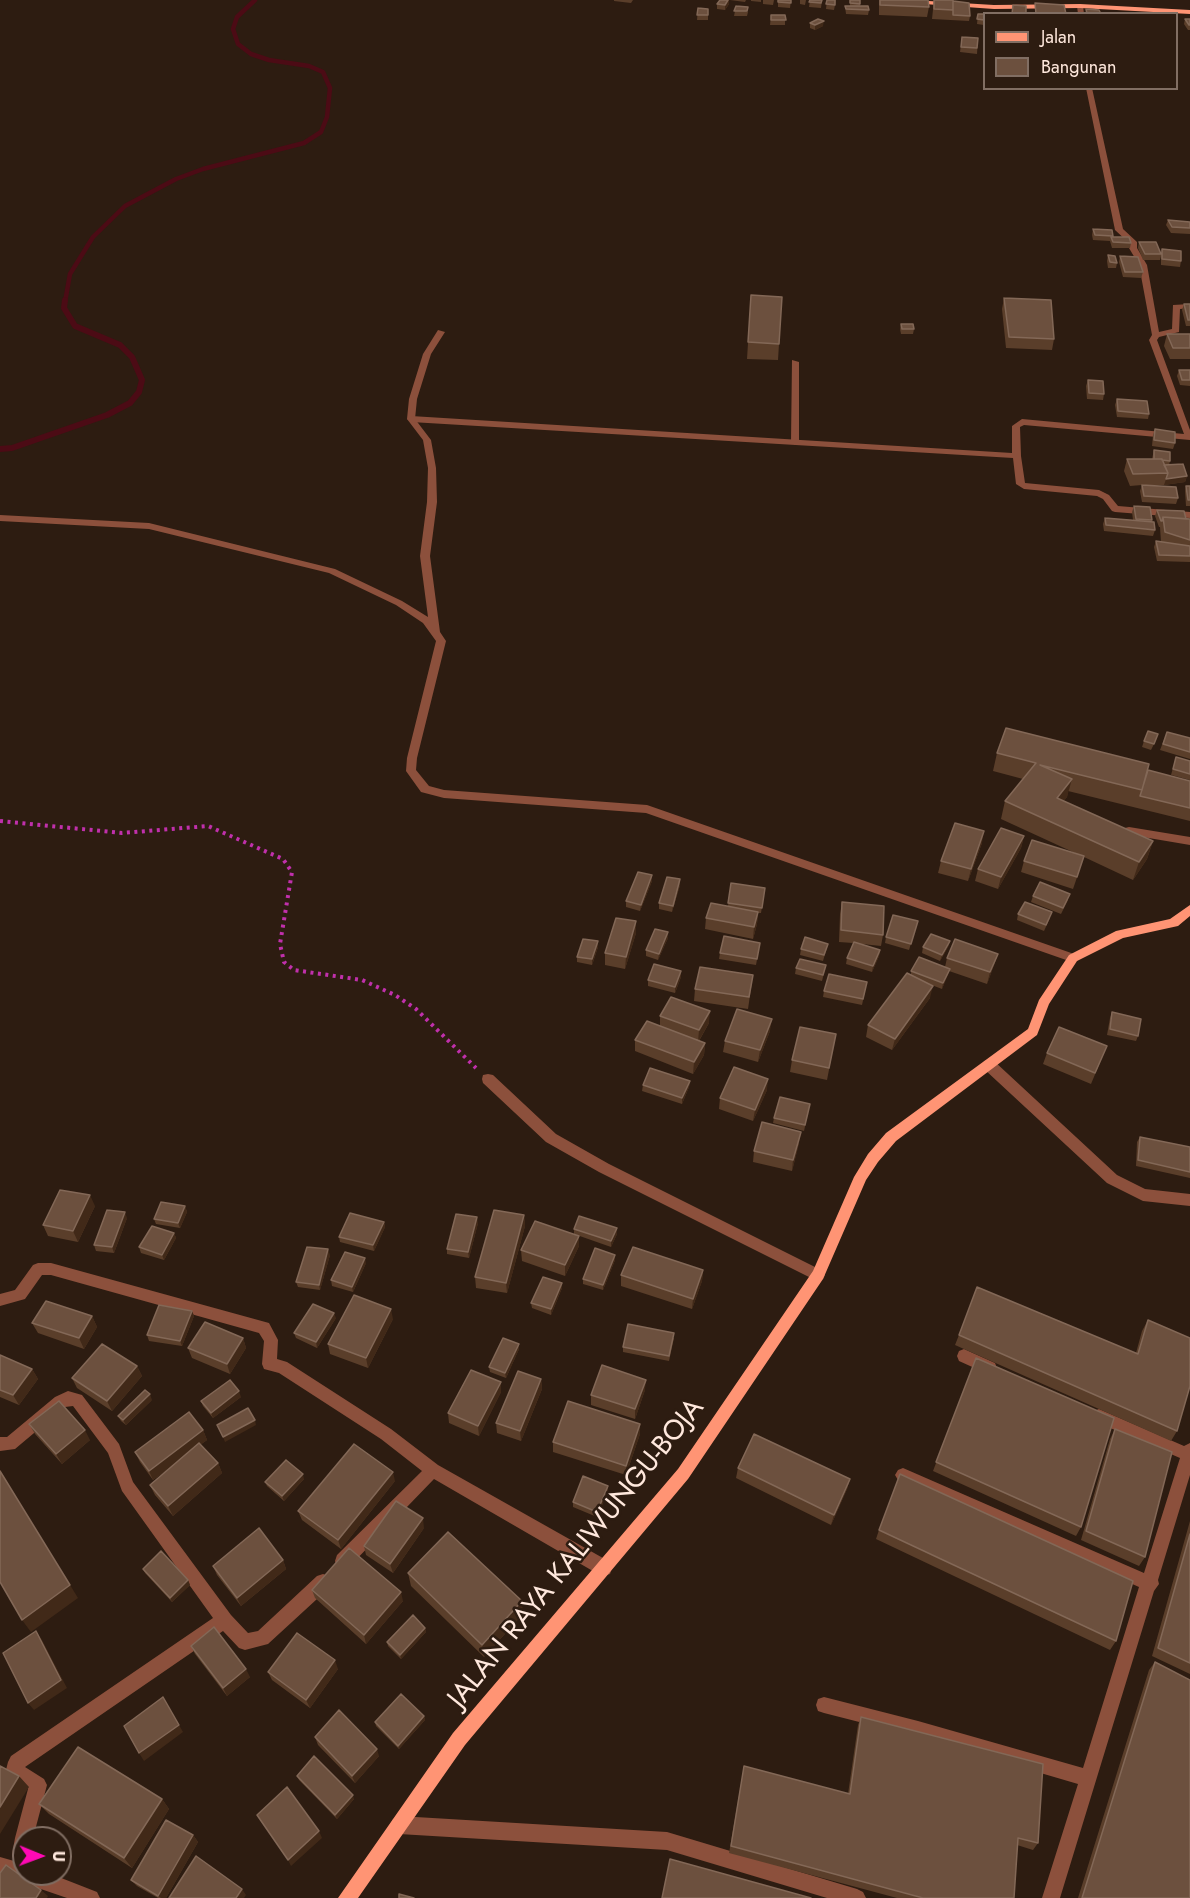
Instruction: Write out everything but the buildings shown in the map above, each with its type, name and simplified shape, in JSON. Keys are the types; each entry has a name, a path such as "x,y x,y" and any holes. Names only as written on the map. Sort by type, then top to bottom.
{"main road":[{"path":"909,2 994,7 1080,6 1190,12"},
{"name":"JALAN RAYA KALIWUNGU-BOJA","path":"347,1898 459,1739 683,1474 818,1275 861,1177 873,1158 891,1137 1034,1032 1043,1003 1073,958 1120,934 1174,922 1190,909"}],"street":[{"path":"1080,6 1081,12"},
{"path":"1089,90 1119,230 1133,242 1133,248 1143,265 1156,335 1153,338 1189,437 1022,422 1016,426 1021,484 1027,487 1099,493 1106,497 1115,509 1190,515"},
{"path":"1156,335 1176,330 1176,308 1190,306"},
{"path":"435,630 425,556 432,502 432,468 427,440 411,419 413,399 421,372 441,332"},
{"path":"1155,345 1166,344"},
{"path":"795,362 795,442"},
{"path":"411,419 1017,456"},
{"path":"0,518 149,526 332,572 399,603 427,621 441,641 412,758 411,771 424,789 444,795 647,809 1073,958"},
{"path":"1129,831 1190,841"},
{"path":"989,1065 1112,1179 1143,1195 1190,1200"},
{"path":"488,1079 551,1138 604,1168 818,1275"},
{"path":"0,1300 20,1295 38,1269 51,1269 264,1328 271,1340 269,1364 282,1367 386,1434 433,1470 604,1568"},
{"path":"964,1356 1006,1375"},
{"path":"0,1444 10,1444 60,1402 68,1398 77,1400 114,1449 128,1486 225,1621 245,1642 262,1638 318,1587 433,1470"},
{"path":"1051,1898 1086,1778 1151,1584 1189,1453 1082,1408"},
{"path":"903,1474 1151,1584"},
{"path":"27,1826 38,1785 15,1770 17,1762 225,1621"},
{"path":"824,1705 918,1729 1086,1778"},
{"path":"399,1825 667,1841 856,1898"},
{"path":"62,1886 91,1898"}],"path":[{"path":"0,821 122,833 208,826 220,829 284,859 290,865 292,872 280,944 284,962 294,969 310,973 362,980 395,995 416,1009 488,1079"}],"waterway":[{"path":"65,302 70,274 93,237 125,206 176,179 203,169 304,143 321,132 327,117 330,88 323,72 309,66 269,60 251,54 238,44 233,29 237,17 255,0"},
{"path":"0,449 12,448 107,415 130,403 139,392 142,380 132,357 120,345 75,326 64,308 65,300"}]}
